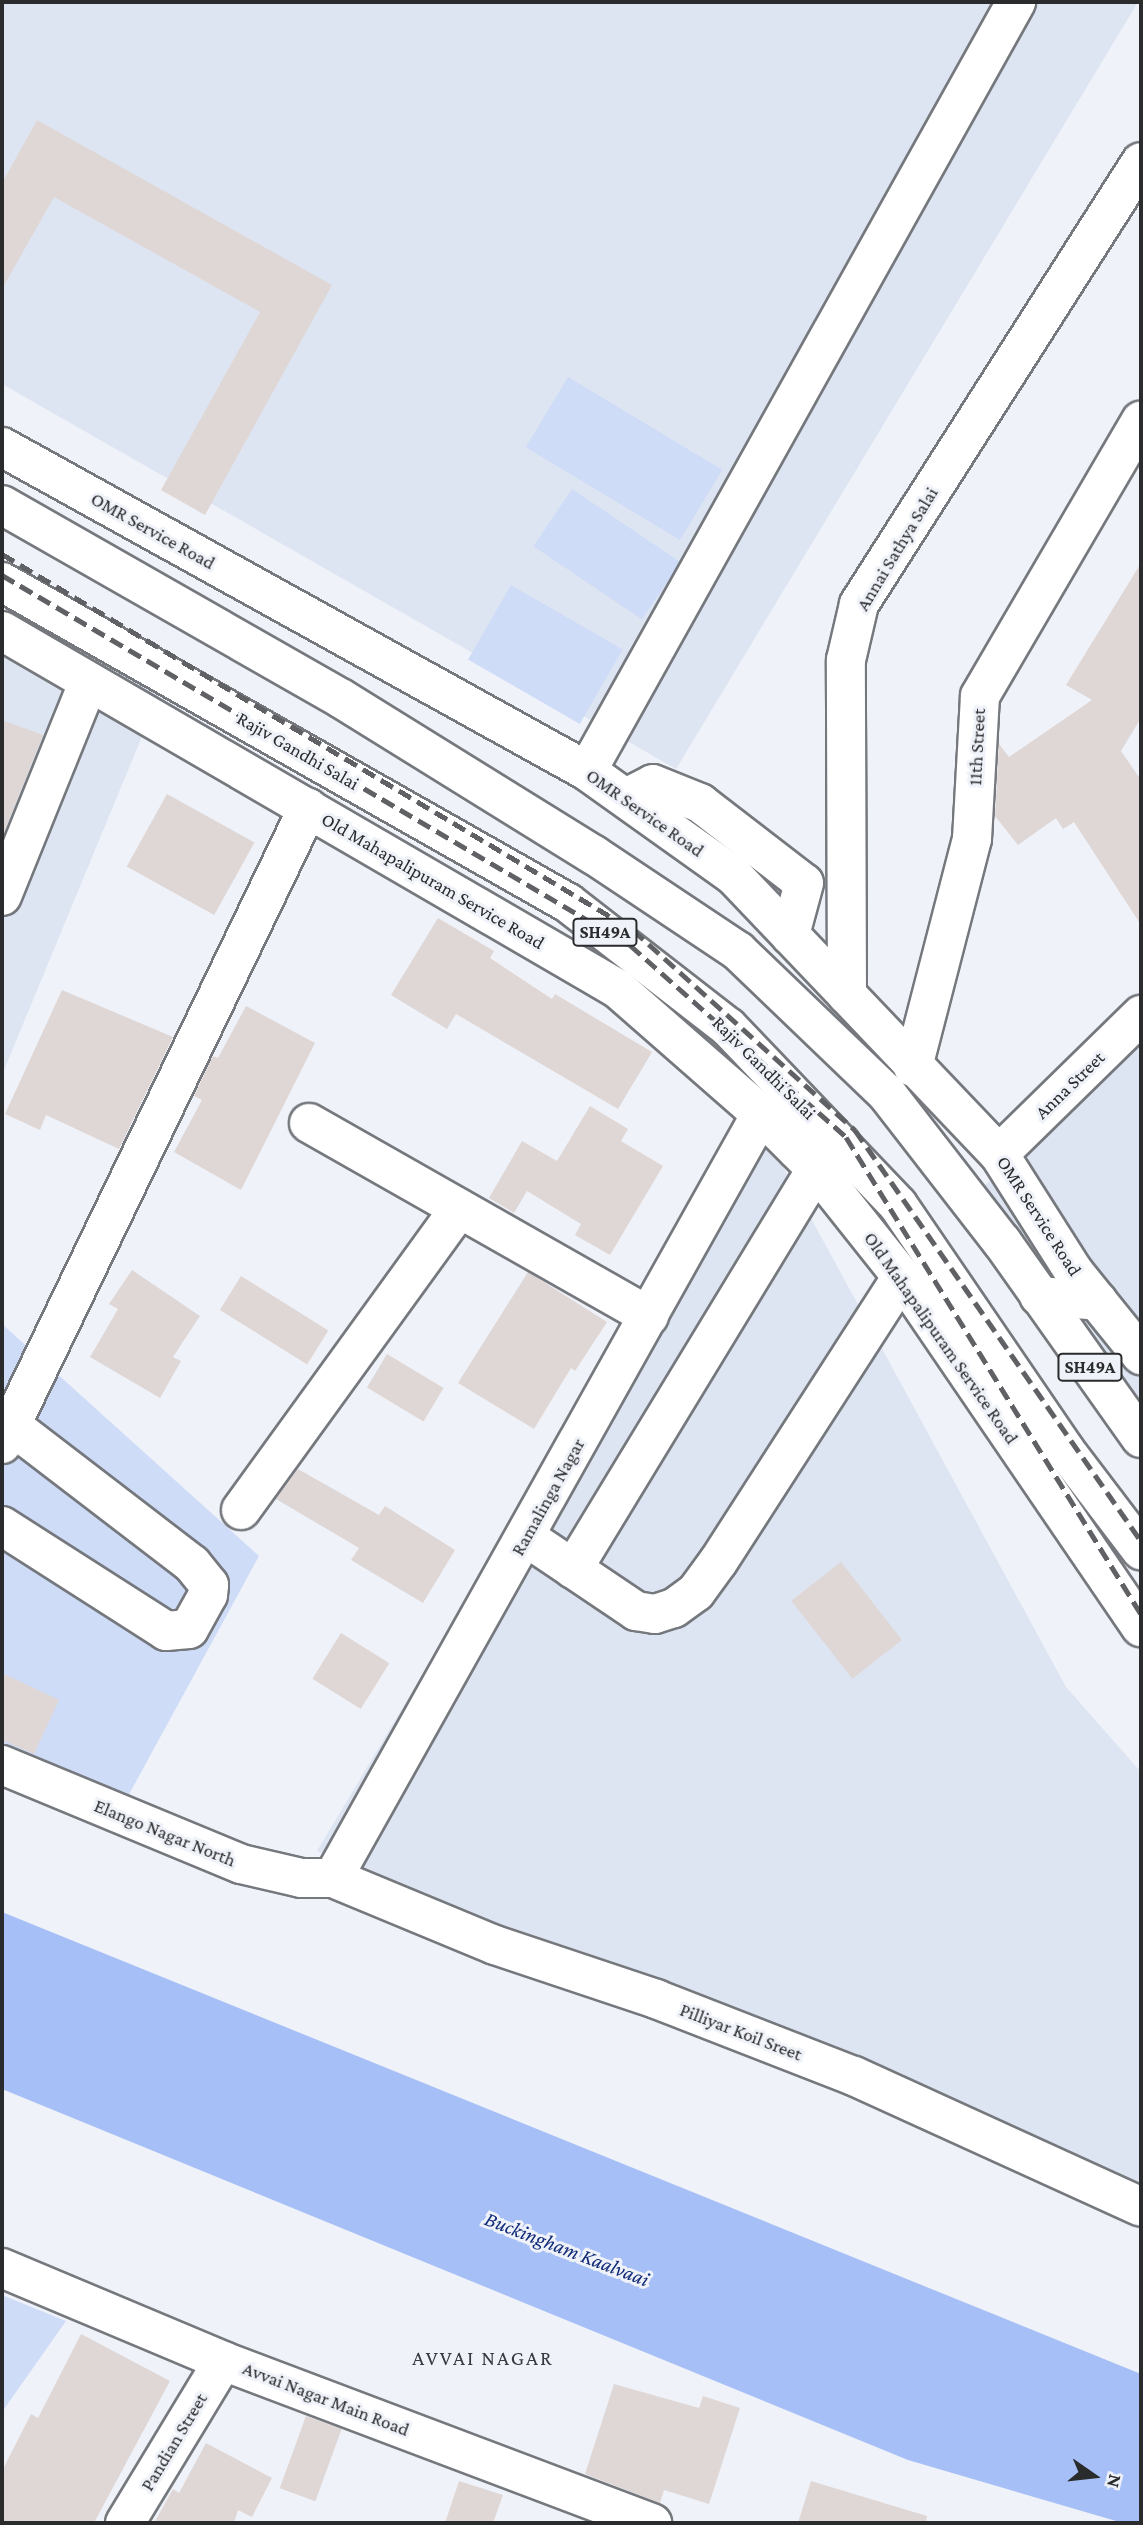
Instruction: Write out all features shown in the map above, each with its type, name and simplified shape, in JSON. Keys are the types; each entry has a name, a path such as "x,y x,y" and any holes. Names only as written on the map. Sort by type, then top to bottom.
{"street":[{"path":"587,771 1016,2"},
{"name":"Annai Sathya Salai","path":"847,995 846,660 859,604 1141,162"},
{"name":"11th Street","path":"913,1067 972,839 979,696 1141,421"},
{"name":"OMR Service Road","path":"2,447 587,771 628,797 733,875 913,1067 999,1154 1098,1301 1141,1355"},
{"name":"SH49A","path":"2,505 353,706 594,855 738,951 850,1054 887,1094 1141,1437"},
{"name":"Rajiv Gandhi Salai","path":"2,582 568,903 728,1027 774,1102 898,1205 1065,1450 1141,1550"},
{"name":"Old Mahapalipuram Service Road","path":"2,631 618,989 774,1102"},
{"path":"2,895 88,683"},
{"path":"2,1527 166,1631 188,1629 208,1595 209,1585 192,1564 7,1435 308,808"},
{"name":"Anna Street","path":"999,1154 1141,1015"},
{"path":"573,1569 807,1160 774,1102"},
{"name":"Ramalinga Nagar","path":"333,1878 649,1316 774,1102"},
{"path":"309,1123 649,1316"},
{"name":"Old Mahapalipuram Service Road","path":"807,1160 902,1278 1141,1627"},
{"path":"241,1510 458,1209"},
{"path":"526,1536 636,1611 655,1614 674,1608 696,1592 902,1278"},
{"path":"1039,1296 1098,1301"},
{"name":"Elango Nagar North","path":"2,1765 241,1864 301,1878 333,1878"},
{"name":"Pilliyar Koil Sreet","path":"333,1878 495,1945 656,1999 854,2076 1141,2207"},
{"name":"Avvai Nagar Main Road","path":"2,2268 223,2361 652,2523"},
{"name":"Pandian Street","path":"125,2523 223,2361"}],"shaded area":[{"path":"2,2 1138,2 676,769 2,384"},
{"path":"568,377 722,470 680,540 526,447"},
{"path":"572,489 681,562 642,619 533,546"},
{"path":"511,585 623,650 580,724 468,659"},
{"path":"2,608 160,693 2,1075"},
{"path":"1141,1036 1141,1431 978,1192"},
{"path":"756,1117 1066,1687 1141,1772 1141,2194 502,1934 317,1851"},
{"path":"2,1324 259,1556 115,1820 2,1774"},
{"path":"2,2295 66,2321 2,2412"}],"water":[{"name":"Buckingham Kaalvaai","path":"2,1912 1141,2374 1141,2523 1123,2523 908,2460 2,2089"}],"building":[{"path":"37,120 332,285 205,515 161,490 260,312 54,197 2,289 2,183"},
{"path":"1141,563 1141,718 1121,751 1141,780 1141,925 1074,822 1063,829 1056,818 1018,845 995,816 999,744 1009,757 1092,700 1066,685"},
{"path":"2,720 43,735 2,838"},
{"path":"167,794 254,842 214,915 127,867"},
{"path":"438,918 494,951 490,958 552,999 555,994 652,1052 618,1109 456,1014 447,1029 391,995"},
{"path":"62,990 173,1037 119,1149 46,1115 40,1130 5,1114"},
{"path":"246,1006 315,1043 241,1190 174,1152 202,1100 194,1096 213,1056 218,1058"},
{"path":"590,1106 628,1129 621,1141 663,1166 610,1255 575,1235 581,1224 527,1191 514,1213 489,1198 522,1141 557,1161"},
{"path":"132,1270 200,1316 173,1357 181,1361 160,1398 90,1357 118,1309 109,1304"},
{"path":"528,1272 607,1322 575,1371 571,1368 534,1429 458,1383"},
{"path":"241,1276 328,1331 307,1365 220,1310"},
{"path":"387,1354 444,1388 423,1421 367,1387"},
{"path":"298,1469 379,1515 385,1506 455,1550 423,1603 351,1560 359,1548 276,1499"},
{"path":"841,1562 902,1640 852,1679 791,1601"},
{"path":"341,1633 389,1663 361,1709 312,1679"},
{"path":"2,1673 59,1700 34,1754 2,1740"},
{"path":"81,2334 170,2381 94,2523 2,2523 2,2471 31,2414 38,2418"},
{"path":"614,2384 699,2408 703,2396 740,2408 709,2504 664,2490 660,2503 585,2474"},
{"path":"306,2416 342,2429 315,2501 280,2488"},
{"path":"206,2443 272,2478 252,2517 238,2510 234,2523 154,2523 173,2489 179,2493"},
{"path":"459,2481 503,2495 493,2523 445,2523"},
{"path":"811,2481 927,2516 926,2523 798,2523"}],"railway":[{"path":"2,554 633,930 855,1130 1141,1541"},
{"path":"2,575 630,945 846,1137 1141,1614"}],"district":[{"name":"AVVAI NAGAR","path":"483,2358"}]}
